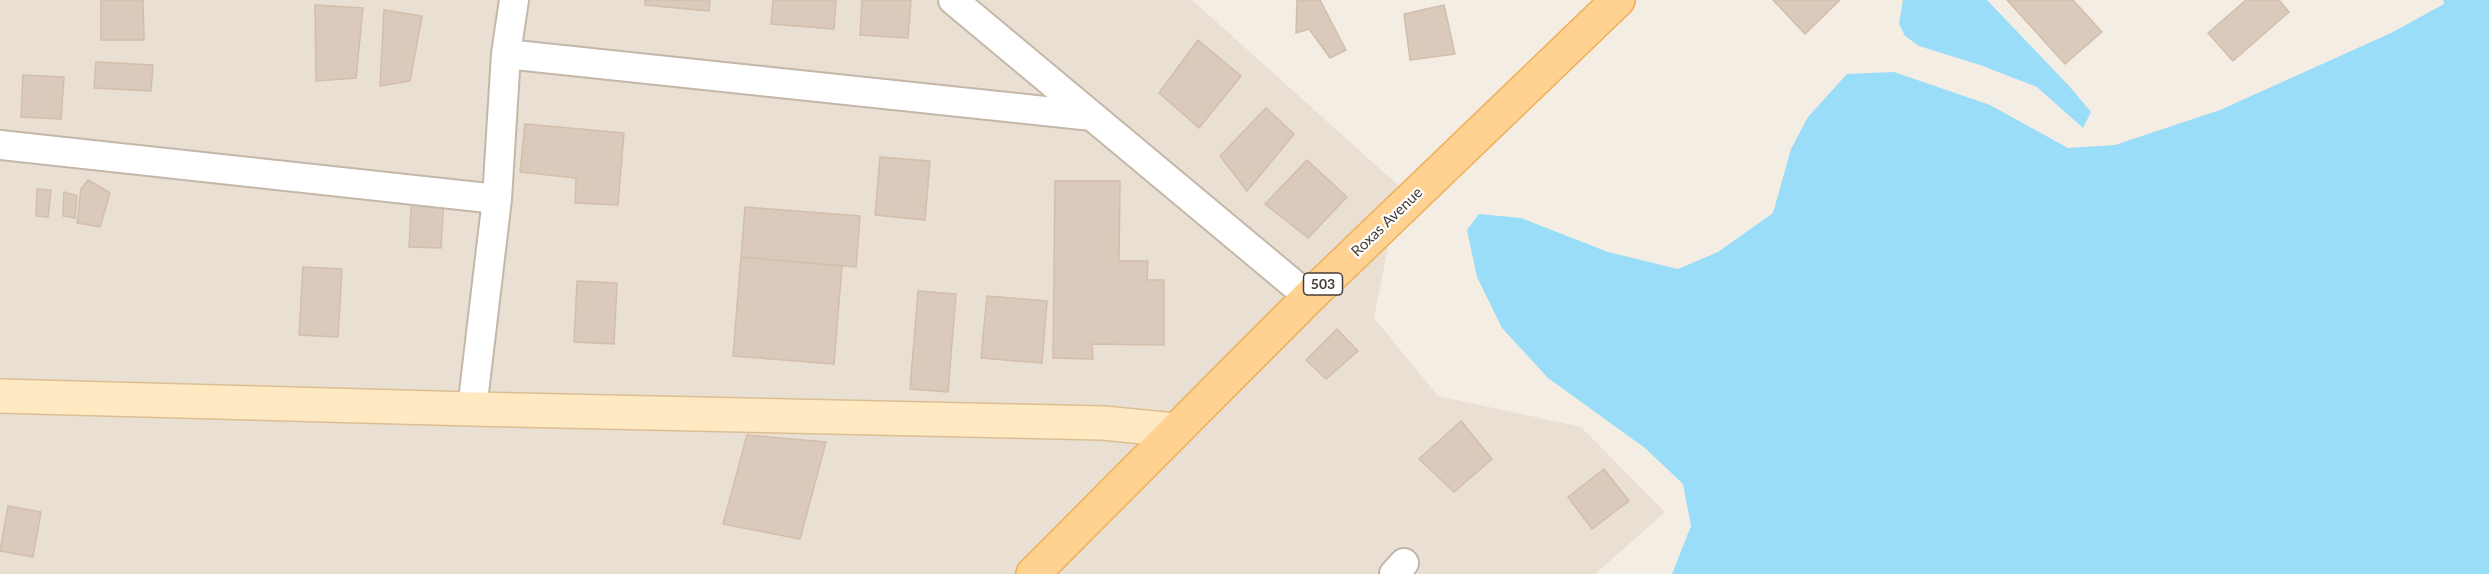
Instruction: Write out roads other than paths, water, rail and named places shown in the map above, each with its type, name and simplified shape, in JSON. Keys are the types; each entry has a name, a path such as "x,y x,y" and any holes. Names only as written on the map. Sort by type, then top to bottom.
{"main road":[{"name":"Roxas Avenue","path":"1033,574 1309,297 1618,0"}],"street":[{"path":"953,0 1309,297"},
{"path":"472,410 497,200 507,1"},
{"path":"506,54 1092,116"},
{"path":"0,145 497,200"},
{"path":"0,396 472,410 1103,423 1175,430"}],"water":[{"path":"1903,0 1987,0 2091,112 2083,128 2037,87 1980,65 1919,46 1905,36 1899,24"},
{"path":"2443,0 2489,0 2489,574 1672,574 1691,526 1683,484 1645,448 1548,378 1502,328 1477,277 1467,230 1479,214 1521,218 1608,252 1678,269 1718,252 1773,213 1791,149 1808,117 1847,74 1894,72 1990,105 2068,148 2115,145 2220,110 2391,33 2444,4"}]}
